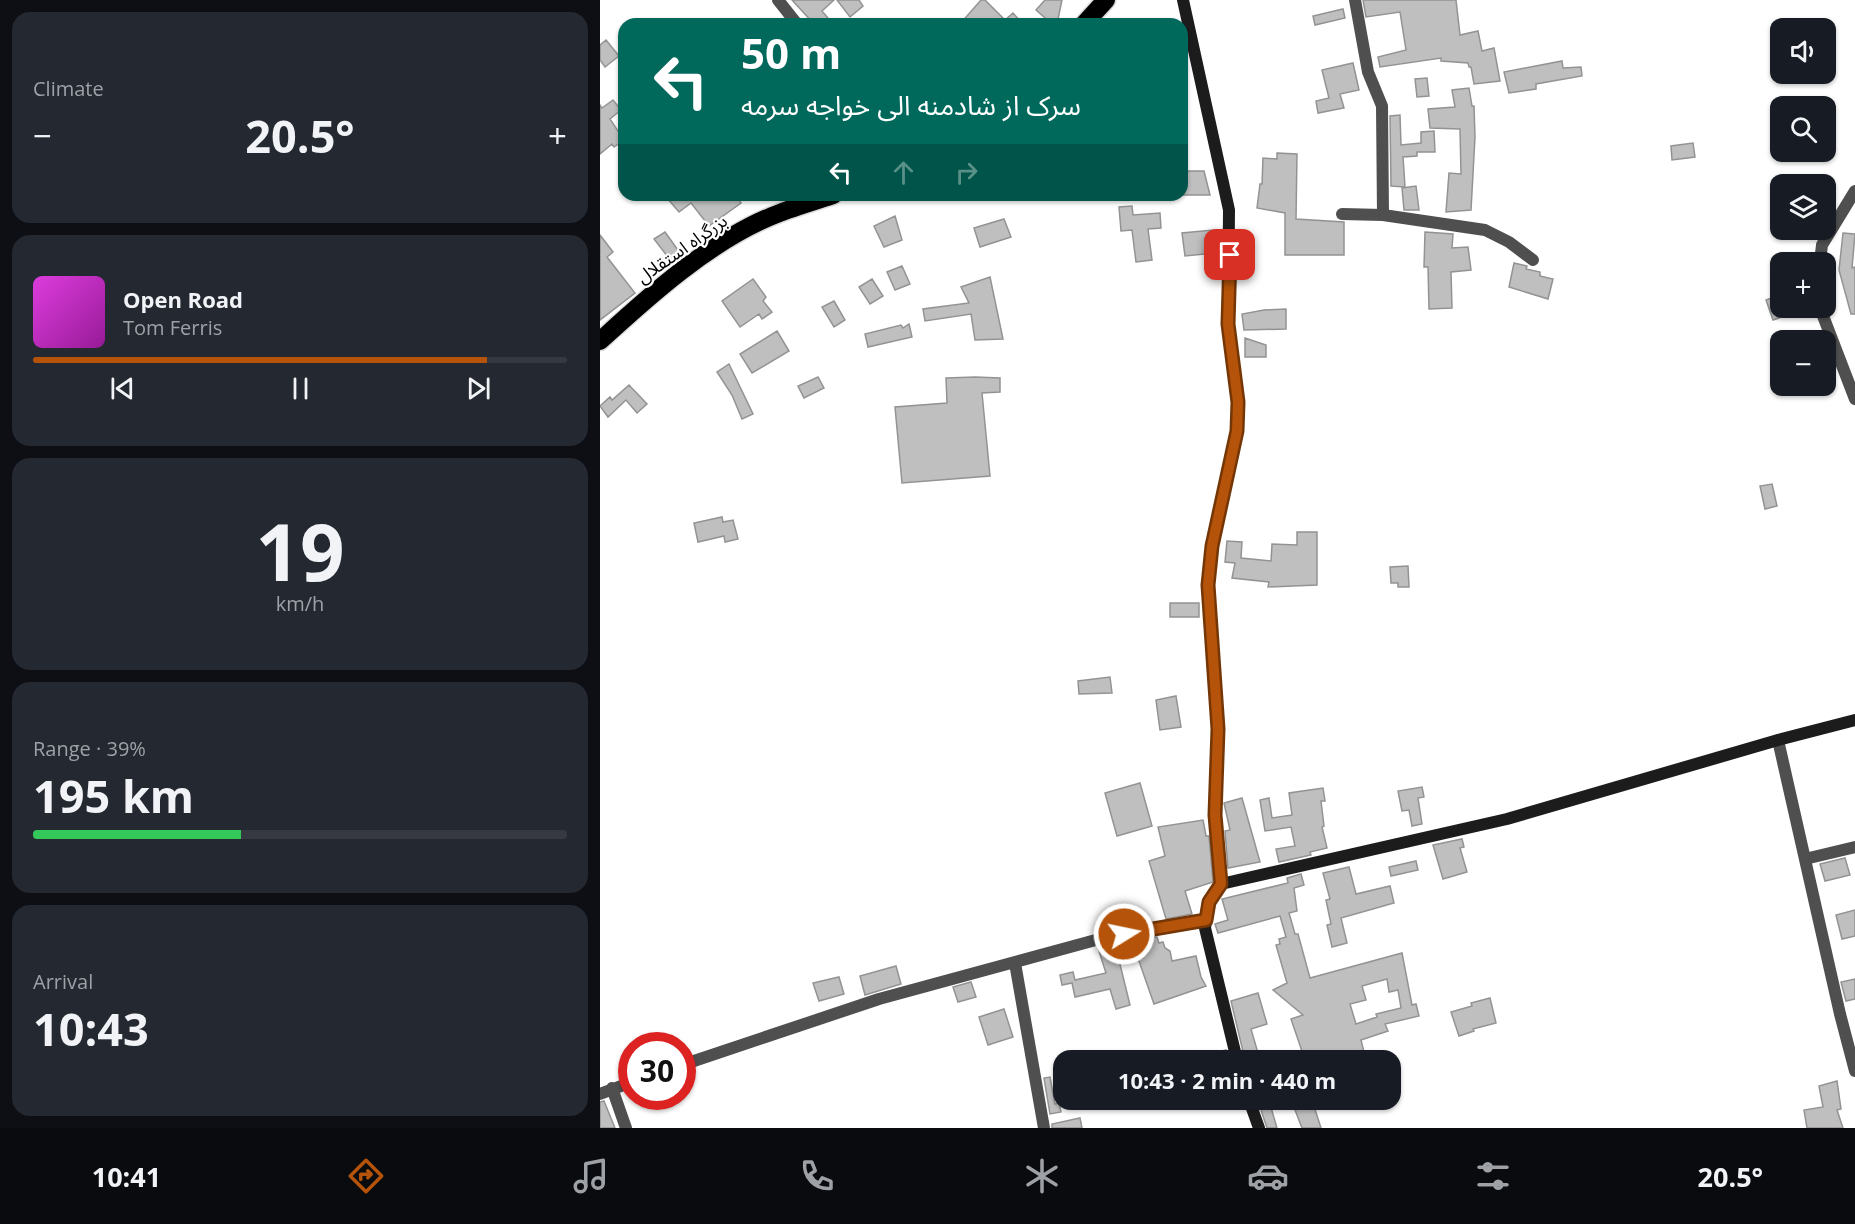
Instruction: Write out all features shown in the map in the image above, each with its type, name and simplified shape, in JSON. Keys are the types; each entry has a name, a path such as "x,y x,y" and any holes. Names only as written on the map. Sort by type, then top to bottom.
{"highway":[{"path":"1090,18 1106,0"},
{"name":"بزرگراه استقلال","path":"600,340 639,306 714,248 770,216 815,201"}],"street":[{"path":"778,0 792,18"},
{"path":"1183,0 1187,18"},
{"path":"1355,0 1368,72 1382,106 1383,215"},
{"path":"1188,23 1229,210 1228,324 1238,402 1237,431 1212,546 1208,585 1218,729 1215,815 1221,884 1209,902 1205,928 1235,1050"},
{"path":"1821,252 1822,244 1855,191"},
{"path":"1342,214 1383,215 1485,230 1509,242 1533,261"},
{"path":"1824,318 1855,399"},
{"path":"1221,884 1507,819 1778,740 1855,720"},
{"path":"1778,740 1839,1014 1855,1071"},
{"path":"1805,859 1855,847"},
{"path":"696,1060 879,999 1103,938 1206,920"},
{"path":"1014,963 1044,1128"},
{"path":"600,1094 618,1086"},
{"path":"612,1088 626,1128"},
{"path":"1253,1110 1259,1128"}],"building":[{"path":"792,0 834,0 822,11 828,18 808,18"},
{"path":"837,0 859,0 863,6 850,17"},
{"path":"981,0 985,0 1003,18 965,18"},
{"path":"1045,0 1062,0 1058,18 1045,18 1036,10"},
{"path":"1363,0 1456,0 1460,35 1478,31 1482,51 1494,48 1500,81 1474,84 1468,63 1441,61 1441,58 1380,67 1378,57 1406,50 1400,12 1366,17"},
{"path":"1343,9 1345,18 1315,25 1313,16"},
{"path":"1013,13 1018,18 1007,18"},
{"path":"606,40 618,55 605,67 600,60 600,45"},
{"path":"1562,61 1563,68 1581,67 1582,76 1536,84 1536,89 1509,93 1504,72"},
{"path":"1353,63 1359,90 1340,94 1344,108 1318,113 1316,101 1329,98 1322,70"},
{"path":"1427,78 1429,96 1417,97 1415,79"},
{"path":"1469,88 1472,106 1474,106 1475,137 1471,210 1446,212 1449,173 1461,174 1460,129 1430,128 1428,109 1455,107 1452,90"},
{"path":"613,100 618,106 618,112 610,119 618,131 618,144 614,147 612,144 600,154 600,105 602,108"},
{"path":"1400,115 1401,145 1421,143 1421,132 1434,131 1435,152 1417,152 1417,156 1403,157 1405,187 1391,186 1390,116"},
{"path":"1693,143 1695,157 1672,160 1671,146"},
{"path":"1277,153 1297,154 1296,219 1344,222 1344,255 1285,255 1285,213 1257,208 1260,184 1262,184 1263,158 1277,159"},
{"path":"1188,171 1204,171 1210,195 1188,195"},
{"path":"1416,186 1419,210 1404,210 1402,188"},
{"path":"670,201 740,201 741,203 709,226 691,203 679,212"},
{"path":"1132,206 1133,215 1160,213 1161,228 1148,229 1152,260 1136,262 1132,230 1121,231 1119,207"},
{"path":"895,216 902,240 884,247 874,226"},
{"path":"1004,219 1011,237 980,247 974,228"},
{"path":"1213,230 1215,253 1185,256 1182,233"},
{"path":"665,232 680,253 671,261 654,239"},
{"path":"1425,232 1453,234 1452,248 1468,247 1471,270 1451,272 1452,308 1429,309 1428,267 1424,267"},
{"path":"1843,233 1855,234 1852,268 1855,267 1855,314 1851,314 1839,270"},
{"path":"600,235 613,252 607,257 635,293 600,320"},
{"path":"1514,263 1540,272 1540,276 1553,279 1548,299 1509,287"},
{"path":"902,266 910,284 895,290 887,272"},
{"path":"990,277 1003,339 975,340 971,314 925,321 923,309 969,303 961,287"},
{"path":"753,279 766,297 763,301 772,312 762,319 759,314 740,327 722,301"},
{"path":"872,279 883,296 870,304 859,287"},
{"path":"1770,299 1770,311 1766,300"},
{"path":"834,301 845,320 834,327 822,307"},
{"path":"1286,309 1286,329 1244,330 1242,314"},
{"path":"909,324 912,337 868,347 865,334 901,325 903,328"},
{"path":"777,331 789,351 752,373 740,354"},
{"path":"1245,338 1266,345 1266,357 1245,357"},
{"path":"729,364 753,414 742,419 732,395 717,372"},
{"path":"818,377 824,388 804,398 798,386"},
{"path":"946,378 1000,378 1000,392 982,393 990,476 902,483 895,407 947,403"},
{"path":"629,385 647,404 637,413 626,400 608,417 600,406 610,397 612,400"},
{"path":"1772,484 1777,506 1765,509 1760,486"},
{"path":"722,517 723,522 733,520 738,539 725,542 724,536 698,542 694,523"},
{"path":"1297,532 1317,532 1317,585 1268,587 1269,582 1232,578 1235,563 1225,562 1227,541 1242,542 1241,558 1271,561 1272,544 1297,545"},
{"path":"1408,566 1409,587 1398,587 1398,583 1391,583 1390,567"},
{"path":"1170,603 1199,603 1199,617 1170,617"},
{"path":"1110,677 1112,693 1079,694 1078,681"},
{"path":"1176,696 1181,727 1160,730 1156,700"},
{"path":"1140,783 1152,826 1117,836 1105,793"},
{"path":"1422,787 1424,797 1418,798 1422,824 1412,826 1409,810 1402,811 1398,791"},
{"path":"1323,788 1325,801 1321,801 1324,826 1322,827 1327,848 1310,852 1311,855 1279,862 1276,849 1295,846 1291,827 1265,831 1260,800 1269,798 1272,818 1292,815 1289,793"},
{"path":"1242,798 1260,862 1228,868 1225,831 1230,830 1224,803"},
{"path":"1203,820 1206,836 1209,836 1213,882 1185,891 1192,914 1166,919 1149,861 1165,856 1158,827"},
{"path":"1462,839 1464,847 1460,848 1467,872 1443,879 1433,845"},
{"path":"1845,858 1850,875 1825,881 1820,864"},
{"path":"1416,861 1418,870 1391,876 1389,867"},
{"path":"1349,867 1356,894 1390,886 1394,903 1341,918 1347,943 1332,947 1327,925 1331,924 1326,900 1330,899 1323,873"},
{"path":"1301,874 1304,885 1294,888 1297,911 1289,913 1295,934 1298,934 1310,978 1402,953 1412,1005 1416,1004 1419,1016 1385,1024 1388,1031 1361,1040 1364,1050 1302,1050 1291,1019 1303,1015 1273,990 1287,983 1276,945 1280,944 1279,939 1286,937 1280,916 1218,933 1215,924 1228,920 1222,899 1288,883 1287,878","holes":["1387,979 1389,992 1398,990 1401,1008 1376,1014 1377,1017 1356,1024 1350,1004 1366,1000 1362,986"]},
{"path":"1855,910 1855,936 1842,939 1836,915"},
{"path":"1157,937 1159,943 1163,942 1165,948 1170,951 1172,961 1196,956 1201,977 1206,986 1154,1004 1132,941"},
{"path":"1115,944 1130,1005 1116,1009 1110,989 1075,997 1072,983 1062,985 1060,975 1073,972 1075,980 1106,973 1098,948"},
{"path":"896,966 901,984 865,995 860,976"},
{"path":"839,977 844,994 819,1001 813,983"},
{"path":"1855,979 1855,999 1846,1001 1841,982"},
{"path":"971,982 976,997 958,1002 953,987"},
{"path":"1258,993 1267,1024 1251,1029 1257,1050 1243,1050 1231,1001"},
{"path":"1490,998 1496,1023 1473,1029 1474,1031 1459,1036 1451,1012"},
{"path":"1004,1009 1013,1037 988,1045 979,1017"},
{"path":"1050,1077 1053,1110 1061,1110 1061,1112 1050,1114 1044,1078"},
{"path":"1837,1081 1841,1109 1837,1110 1843,1128 1807,1128 1804,1110 1823,1107 1819,1086"},
{"path":"604,1101 615,1128 600,1128 600,1102"},
{"path":"1261,1110 1272,1110 1277,1128 1267,1128"},
{"path":"1295,1110 1315,1110 1321,1128 1302,1128"},
{"path":"1080,1118 1082,1128 1052,1128 1052,1124"}],"route":[{"path":"1124,934 1206,920 1209,902 1221,884 1215,815 1218,729 1208,585 1212,546 1237,431 1238,402 1228,324 1230,255"}]}
